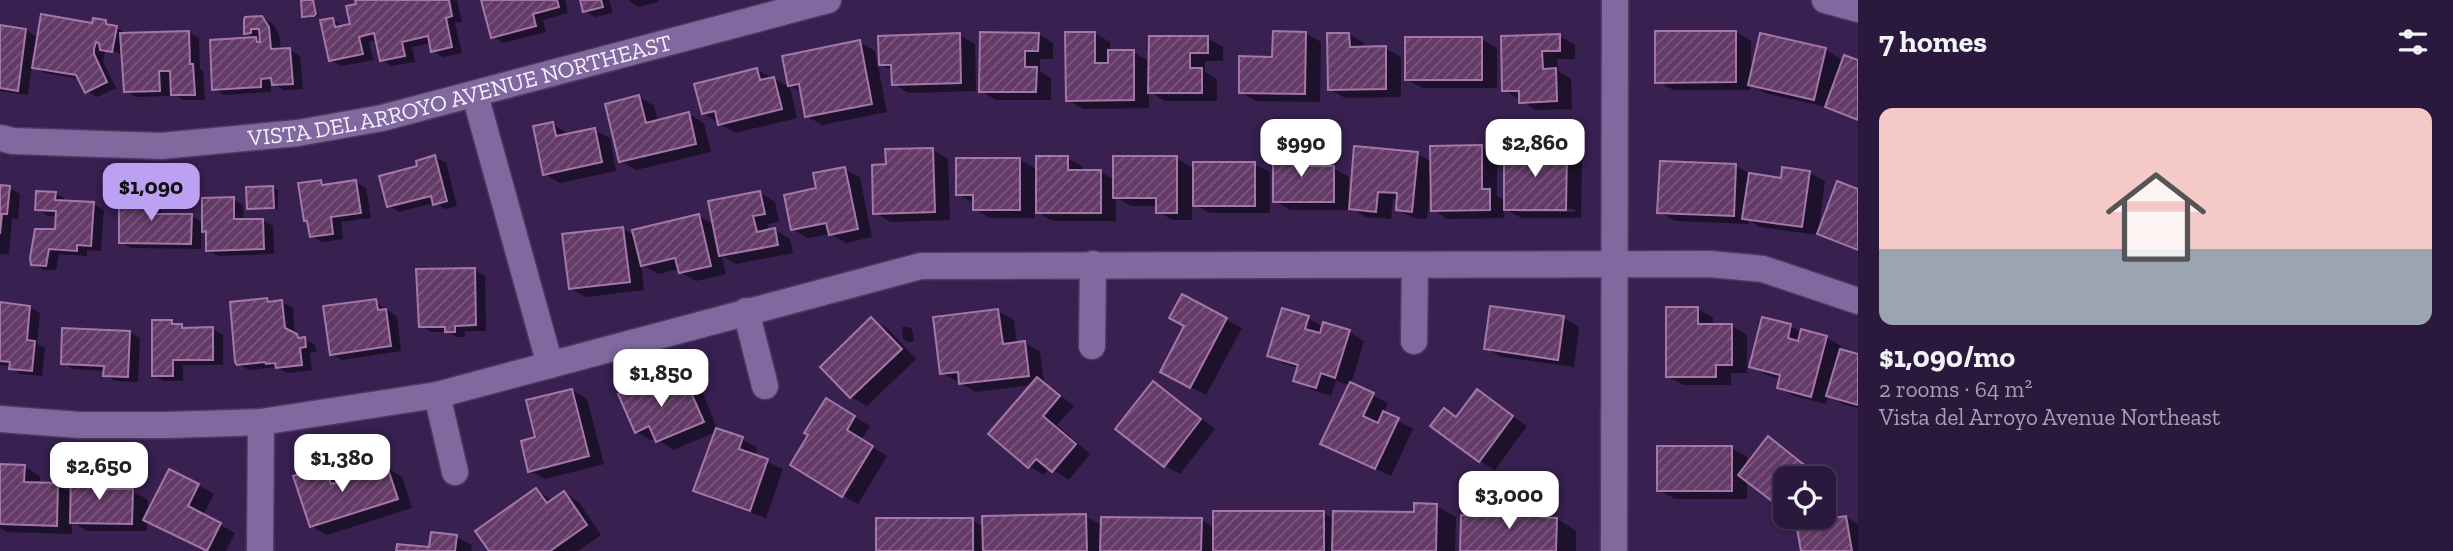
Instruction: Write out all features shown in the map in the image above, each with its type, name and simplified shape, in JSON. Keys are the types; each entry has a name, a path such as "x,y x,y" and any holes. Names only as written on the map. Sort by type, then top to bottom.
{"street":[{"name":"VISTA DEL ARROYO AVENUE NORTHEAST","path":"0,138 13,141 161,146 298,133 382,118 475,95 828,0"},
{"path":"1614,551 1615,0"},
{"path":"1825,0 1858,9"},
{"path":"475,95 550,365"},
{"path":"1092,346 1093,264"},
{"path":"0,419 92,425 261,422 437,395 921,266 1710,264 1763,269 1858,301"},
{"path":"1414,341 1415,265"},
{"path":"746,311 765,386"},
{"path":"437,395 455,472"},
{"path":"260,551 261,422"}],"building":[{"path":"301,0 313,0 316,14 314,16 302,17"},
{"path":"355,0 449,0 452,16 446,18 452,47 431,52 428,36 402,42 405,56 380,61 374,33 359,37 363,54 329,61 320,20 333,18 335,27 350,24 346,6 356,4"},
{"path":"481,0 557,0 559,7 533,14 536,26 491,38"},
{"path":"580,0 601,0 603,7 583,12"},
{"path":"41,14 92,23 93,18 106,20 106,24 117,26 112,52 100,50 99,43 96,42 94,49 107,82 85,93 76,75 32,68"},
{"path":"262,16 269,27 271,49 290,48 293,84 272,85 271,78 261,79 261,87 212,90 210,40 256,37 257,42 260,42 259,29 251,29 251,33 244,34 244,20 245,17"},
{"path":"0,25 26,29 18,91 0,88"},
{"path":"189,31 195,95 171,95 170,71 159,71 160,91 124,92 120,33"},
{"path":"1273,31 1306,32 1305,94 1239,93 1239,56 1272,57"},
{"path":"1655,31 1736,31 1736,82 1655,83"},
{"path":"980,32 1039,33 1038,51 1025,51 1025,67 1037,67 1036,92 979,92"},
{"path":"1065,32 1095,32 1095,63 1108,63 1108,50 1134,50 1134,100 1066,101"},
{"path":"960,33 961,83 892,85 891,65 879,65 878,36"},
{"path":"1327,33 1349,33 1350,47 1386,46 1386,89 1328,90"},
{"path":"1760,33 1826,48 1814,100 1748,85"},
{"path":"1560,34 1560,51 1542,51 1543,69 1556,68 1557,101 1519,103 1519,91 1502,91 1501,36"},
{"path":"1149,36 1208,36 1208,53 1190,53 1190,68 1202,68 1202,93 1148,93"},
{"path":"1405,37 1482,37 1482,80 1405,80"},
{"path":"860,40 872,104 805,117 799,84 788,86 782,56"},
{"path":"1844,55 1858,60 1858,120 1825,107"},
{"path":"757,68 760,80 774,77 782,109 718,125 715,111 702,114 694,84"},
{"path":"639,95 646,123 689,112 696,144 619,162 605,104"},
{"path":"553,122 556,136 595,128 602,162 543,175 533,126"},
{"path":"1482,145 1482,189 1490,189 1490,210 1431,211 1430,146"},
{"path":"1354,146 1418,152 1412,212 1396,210 1397,193 1378,192 1376,212 1349,209"},
{"path":"933,148 935,212 873,214 872,165 886,164 885,149"},
{"path":"1504,148 1567,149 1566,210 1504,210"},
{"path":"1273,150 1304,150 1304,166 1334,166 1334,202 1273,202"},
{"path":"435,155 447,201 433,205 431,196 387,207 379,176 417,166 416,161"},
{"path":"1036,156 1068,156 1068,170 1101,170 1101,213 1036,213"},
{"path":"1113,156 1177,156 1177,213 1156,213 1156,198 1113,198"},
{"path":"956,158 1020,158 1020,210 973,210 973,195 956,195"},
{"path":"1660,161 1736,164 1734,216 1657,213"},
{"path":"1193,162 1255,162 1255,206 1193,206"},
{"path":"845,167 858,229 829,235 826,223 791,230 784,195 816,188 813,173"},
{"path":"1782,167 1810,171 1802,227 1742,219 1749,173 1781,178"},
{"path":"321,180 322,185 356,180 361,213 331,217 333,234 310,237 307,221 304,221 298,183"},
{"path":"1837,181 1858,189 1858,250 1817,234"},
{"path":"0,185 10,186 7,214 2,214 0,234"},
{"path":"273,186 274,208 247,209 246,187"},
{"path":"36,191 56,192 55,200 94,202 91,246 77,245 77,251 49,249 46,266 31,265 35,229 55,229 56,211 35,210"},
{"path":"760,191 765,214 753,216 757,232 775,228 778,245 719,256 708,201"},
{"path":"119,193 151,194 151,214 192,214 191,244 119,243"},
{"path":"234,197 234,219 263,219 264,249 206,251 206,231 202,232 202,198"},
{"path":"699,214 711,266 679,273 675,258 641,266 632,230"},
{"path":"623,227 630,282 569,289 562,234"},
{"path":"475,268 476,325 455,326 455,332 445,332 445,327 419,327 416,269"},
{"path":"1182,294 1227,318 1190,388 1160,372 1184,326 1169,318"},
{"path":"267,298 268,302 282,300 285,328 297,334 298,338 305,337 306,347 300,348 302,365 276,368 275,363 237,365 235,362 230,302"},
{"path":"376,299 378,310 386,309 391,346 330,355 323,306"},
{"path":"0,302 30,306 27,340 35,341 32,371 9,369 10,362 0,361"},
{"path":"1490,306 1564,316 1558,360 1484,349"},
{"path":"1666,307 1698,307 1698,324 1732,324 1732,365 1716,365 1716,377 1666,377"},
{"path":"1282,308 1309,316 1305,329 1320,333 1323,322 1350,330 1335,378 1321,373 1316,388 1293,381 1298,365 1267,356"},
{"path":"998,309 1003,344 1025,341 1029,376 959,384 958,372 940,374 933,317"},
{"path":"871,317 902,349 850,398 820,367"},
{"path":"1762,317 1791,324 1788,338 1798,341 1801,329 1827,336 1811,397 1777,388 1780,375 1749,367"},
{"path":"152,320 172,320 172,324 182,324 182,328 213,327 213,360 173,360 173,376 152,376"},
{"path":"62,328 130,331 128,377 103,376 104,366 61,364"},
{"path":"1840,349 1858,354 1858,405 1826,396"},
{"path":"1037,377 1060,396 1043,416 1076,444 1052,472 1036,459 1028,468 988,434"},
{"path":"652,379 658,392 686,381 704,422 656,442 649,426 635,433 618,394"},
{"path":"1153,381 1201,419 1164,467 1115,429"},
{"path":"1350,382 1374,393 1363,416 1378,423 1383,411 1399,418 1375,469 1320,444"},
{"path":"572,389 589,456 528,472 521,441 535,437 526,400"},
{"path":"1477,389 1513,416 1479,462 1430,426 1444,408 1456,417"},
{"path":"826,398 855,416 847,430 873,446 842,497 790,465 808,435 804,433"},
{"path":"716,428 743,437 739,449 768,459 750,511 693,491"},
{"path":"1768,436 1806,466 1773,466 1773,502 1738,475"},
{"path":"1657,446 1732,446 1732,491 1657,491"},
{"path":"0,464 25,465 24,482 58,483 57,526 0,524"},
{"path":"325,466 331,484 387,466 398,499 310,527 293,476"},
{"path":"169,469 199,484 188,506 221,523 207,551 143,520"},
{"path":"71,472 94,472 94,489 133,489 132,524 70,523"},
{"path":"536,488 547,503 564,491 587,525 550,551 489,551 475,531"},
{"path":"1414,503 1437,504 1436,551 1332,551 1333,511 1414,512"},
{"path":"1490,506 1542,507 1542,517 1557,518 1556,551 1460,551 1461,515 1490,516"},
{"path":"1213,511 1324,511 1324,551 1213,551"},
{"path":"1086,514 1087,551 983,551 982,516"},
{"path":"1846,516 1852,551 1801,551 1797,529 1836,529 1836,517"},
{"path":"1101,517 1202,518 1201,551 1100,551"},
{"path":"876,518 973,518 973,551 876,551"},
{"path":"431,532 457,535 455,551 396,551 397,544 429,547"}]}
